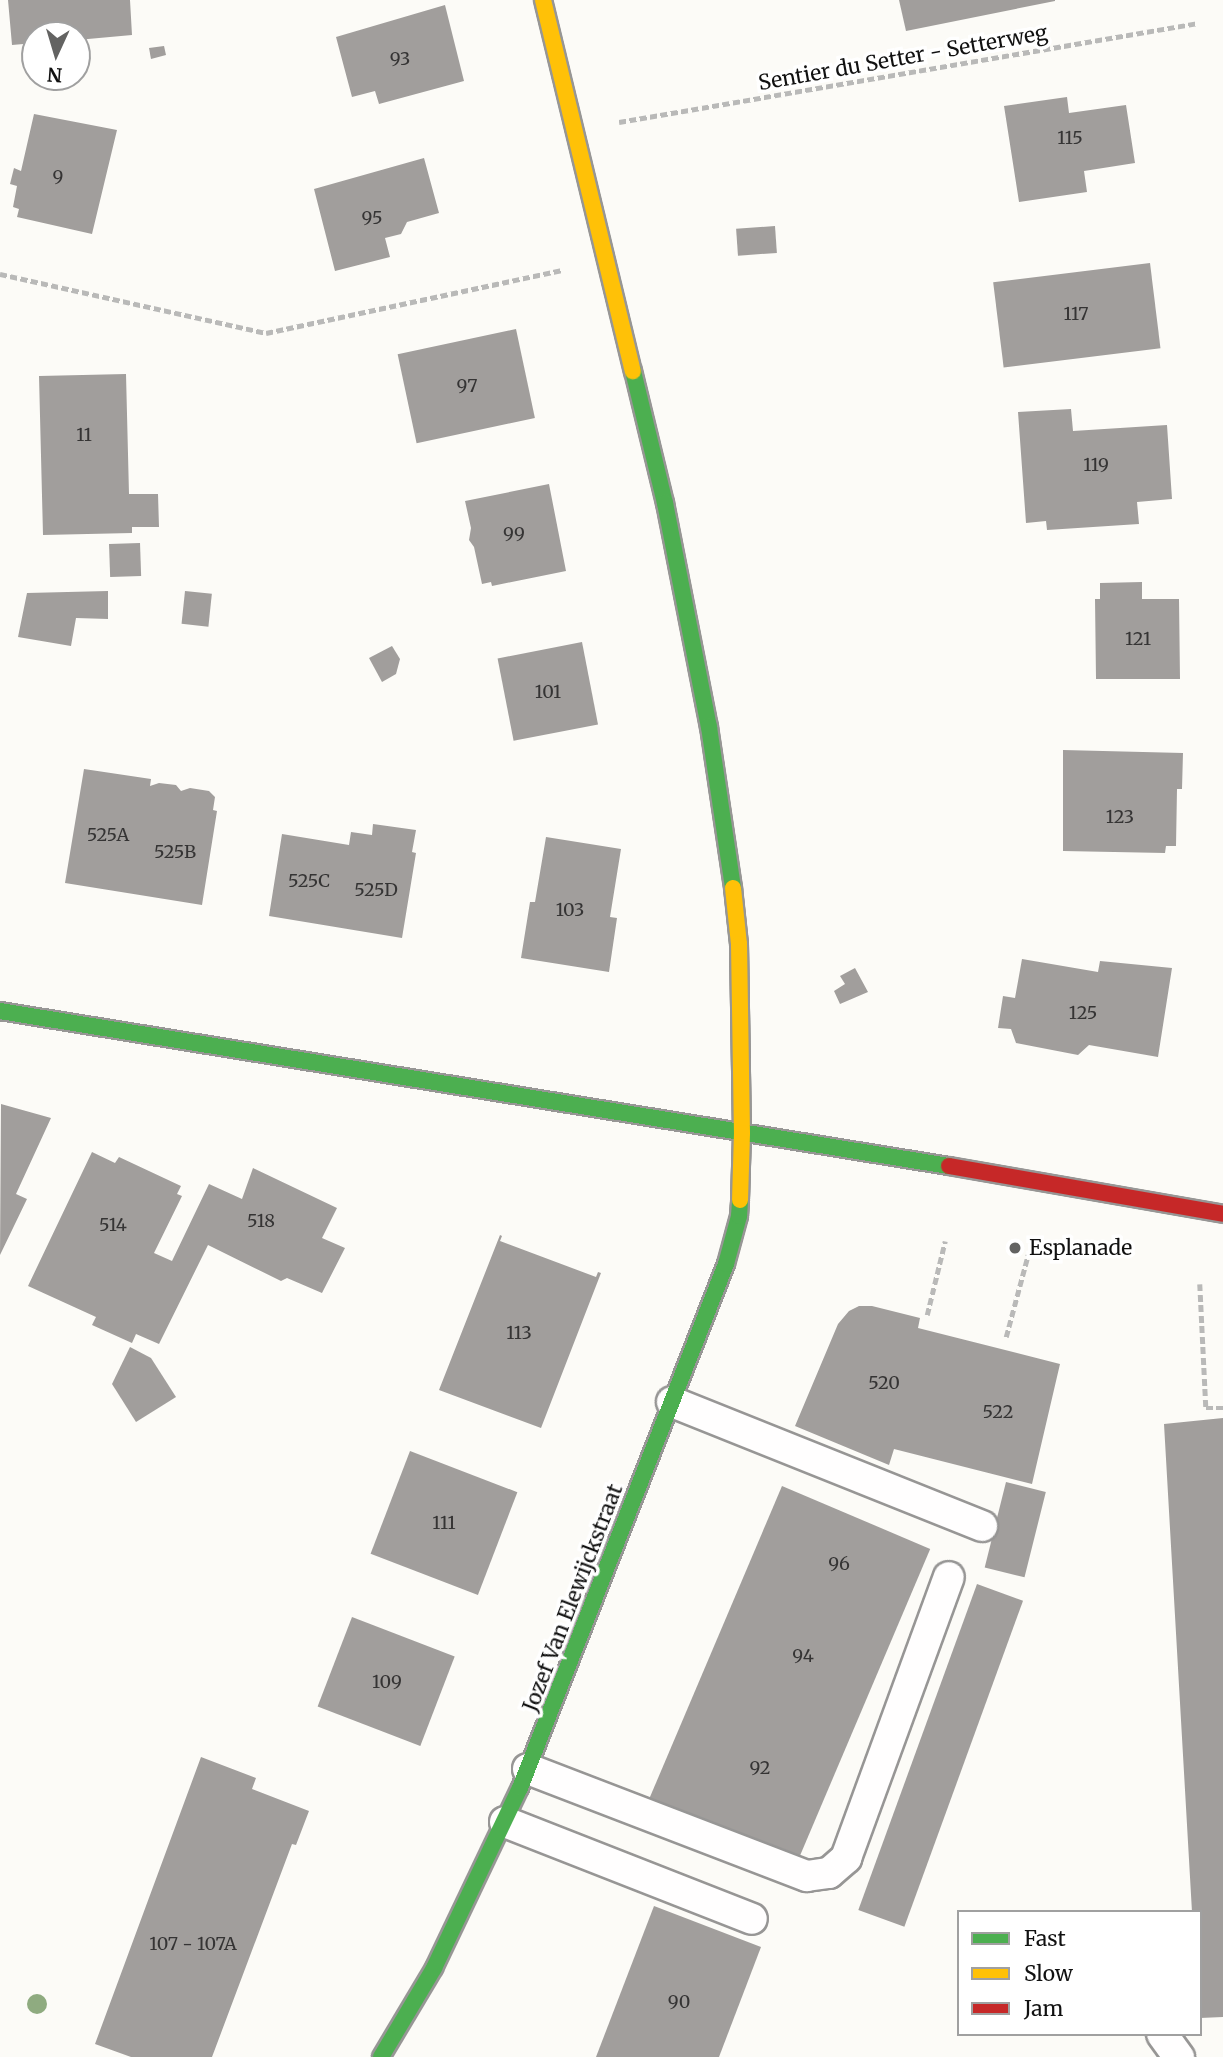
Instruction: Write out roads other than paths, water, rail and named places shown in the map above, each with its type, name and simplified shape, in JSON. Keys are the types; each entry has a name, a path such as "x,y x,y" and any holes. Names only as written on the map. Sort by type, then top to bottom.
{"street":[{"name":"Jozef Van Elewijckstraat","path":"381,2057 434,1968 528,1769 733,1245 739,1216 742,1133 739,944 728,841 709,727 665,503 543,0"},
{"path":"0,1012 1157,1200 1223,1214"}],"lane":[{"path":"672,1402 982,1526"},
{"path":"528,1769 807,1876 830,1873 846,1857 949,1577"},
{"path":"505,1822 752,1919"},
{"path":"1163,2036 1179,2057"}],"place":[{"name":"Esplanade","path":"1015,1248"}]}
